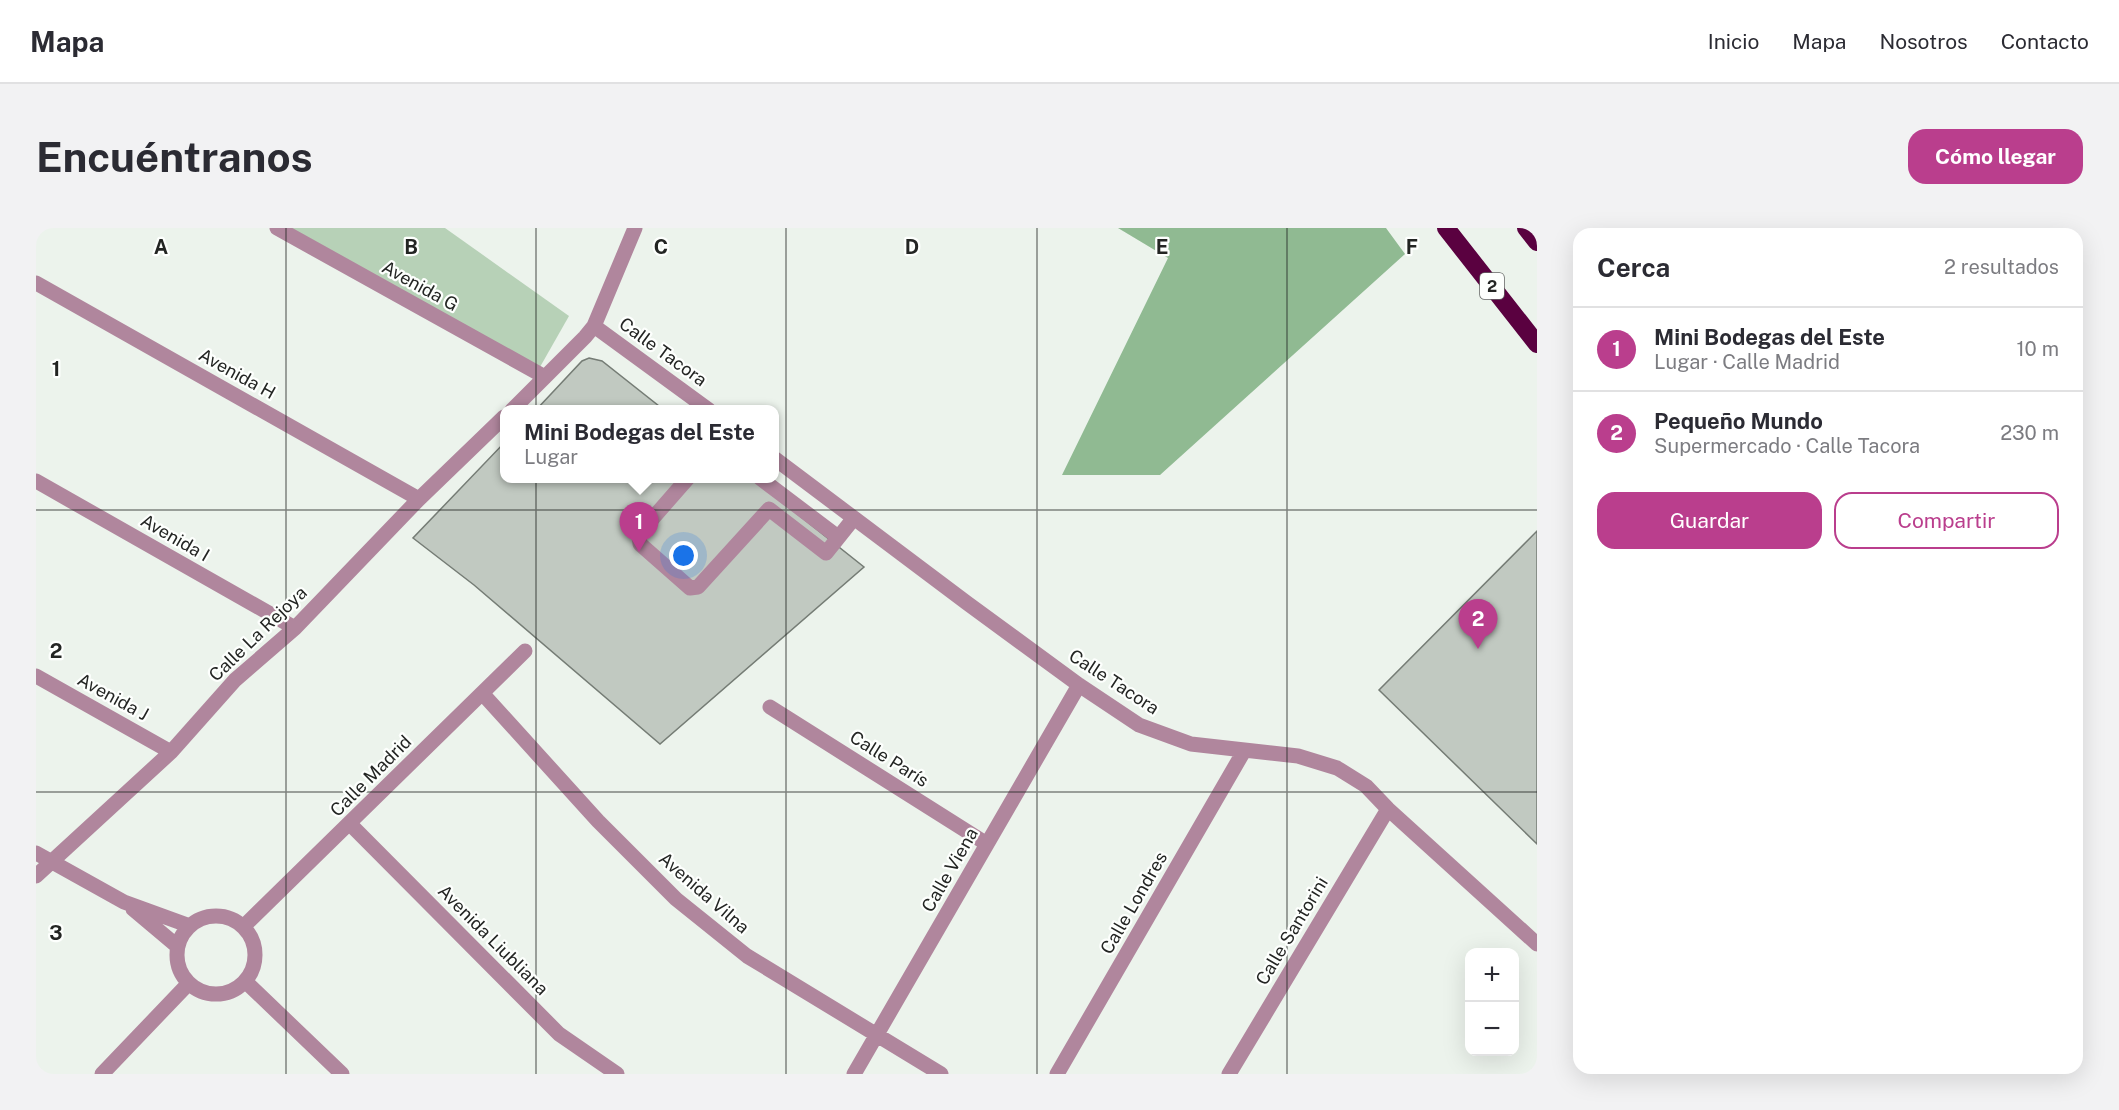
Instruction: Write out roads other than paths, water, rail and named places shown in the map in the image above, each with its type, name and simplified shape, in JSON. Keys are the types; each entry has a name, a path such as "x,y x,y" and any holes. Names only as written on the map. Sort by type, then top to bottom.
{"highway":[{"name":"2","path":"1446,228 1537,344"},
{"path":"1526,228 1537,242"}],"street":[{"name":"Avenida G","path":"277,228 545,377"},
{"path":"517,405 594,326 635,228"},
{"name":"Avenida H","path":"36,283 419,499"},
{"name":"Calle Tacora","path":"594,326 702,405"},
{"name":"Calle La Rejoya","path":"36,876 171,752 235,680 295,628 419,499 500,421"},
{"name":"Calle Tacora","path":"779,462 1079,685 1139,725 1191,744 1298,756 1337,768 1366,786 1388,809 1537,944"},
{"name":"Avenida I","path":"36,481 295,628"},
{"path":"684,483 639,534 640,544 690,588 698,587 769,509 826,553 854,518"},
{"path":"767,483 838,537"},
{"name":"Calle Madrid","path":"243,927 525,651"},
{"name":"Avenida J","path":"36,676 171,752"},
{"name":"Calle Viena","path":"854,1074 1079,685"},
{"name":"Avenida Vilna","path":"482,693 598,821 676,899 747,956 941,1074"},
{"name":"Calle París","path":"770,707 987,844"},
{"name":"Calle Londres","path":"1057,1074 1244,751"},
{"name":"Calle Santorini","path":"1229,1074 1388,809"},
{"name":"Avenida Liubliana","path":"350,824 559,1034 617,1074"},
{"path":"36,853 124,902 189,926"},
{"path":"124,902 177,946"},
{"path":"222,916 234,920 243,927 251,936 255,948 254,965 245,981 236,989 211,994 189,983 181,973 177,960 177,946 189,926 200,919 222,916"},
{"path":"245,981 342,1074"},
{"path":"102,1074 189,983"}],"place":[{"name":"Mini Bodegas del Este","path":"639,552"},
{"name":"Pequeño Mundo","path":"1478,649"}]}
